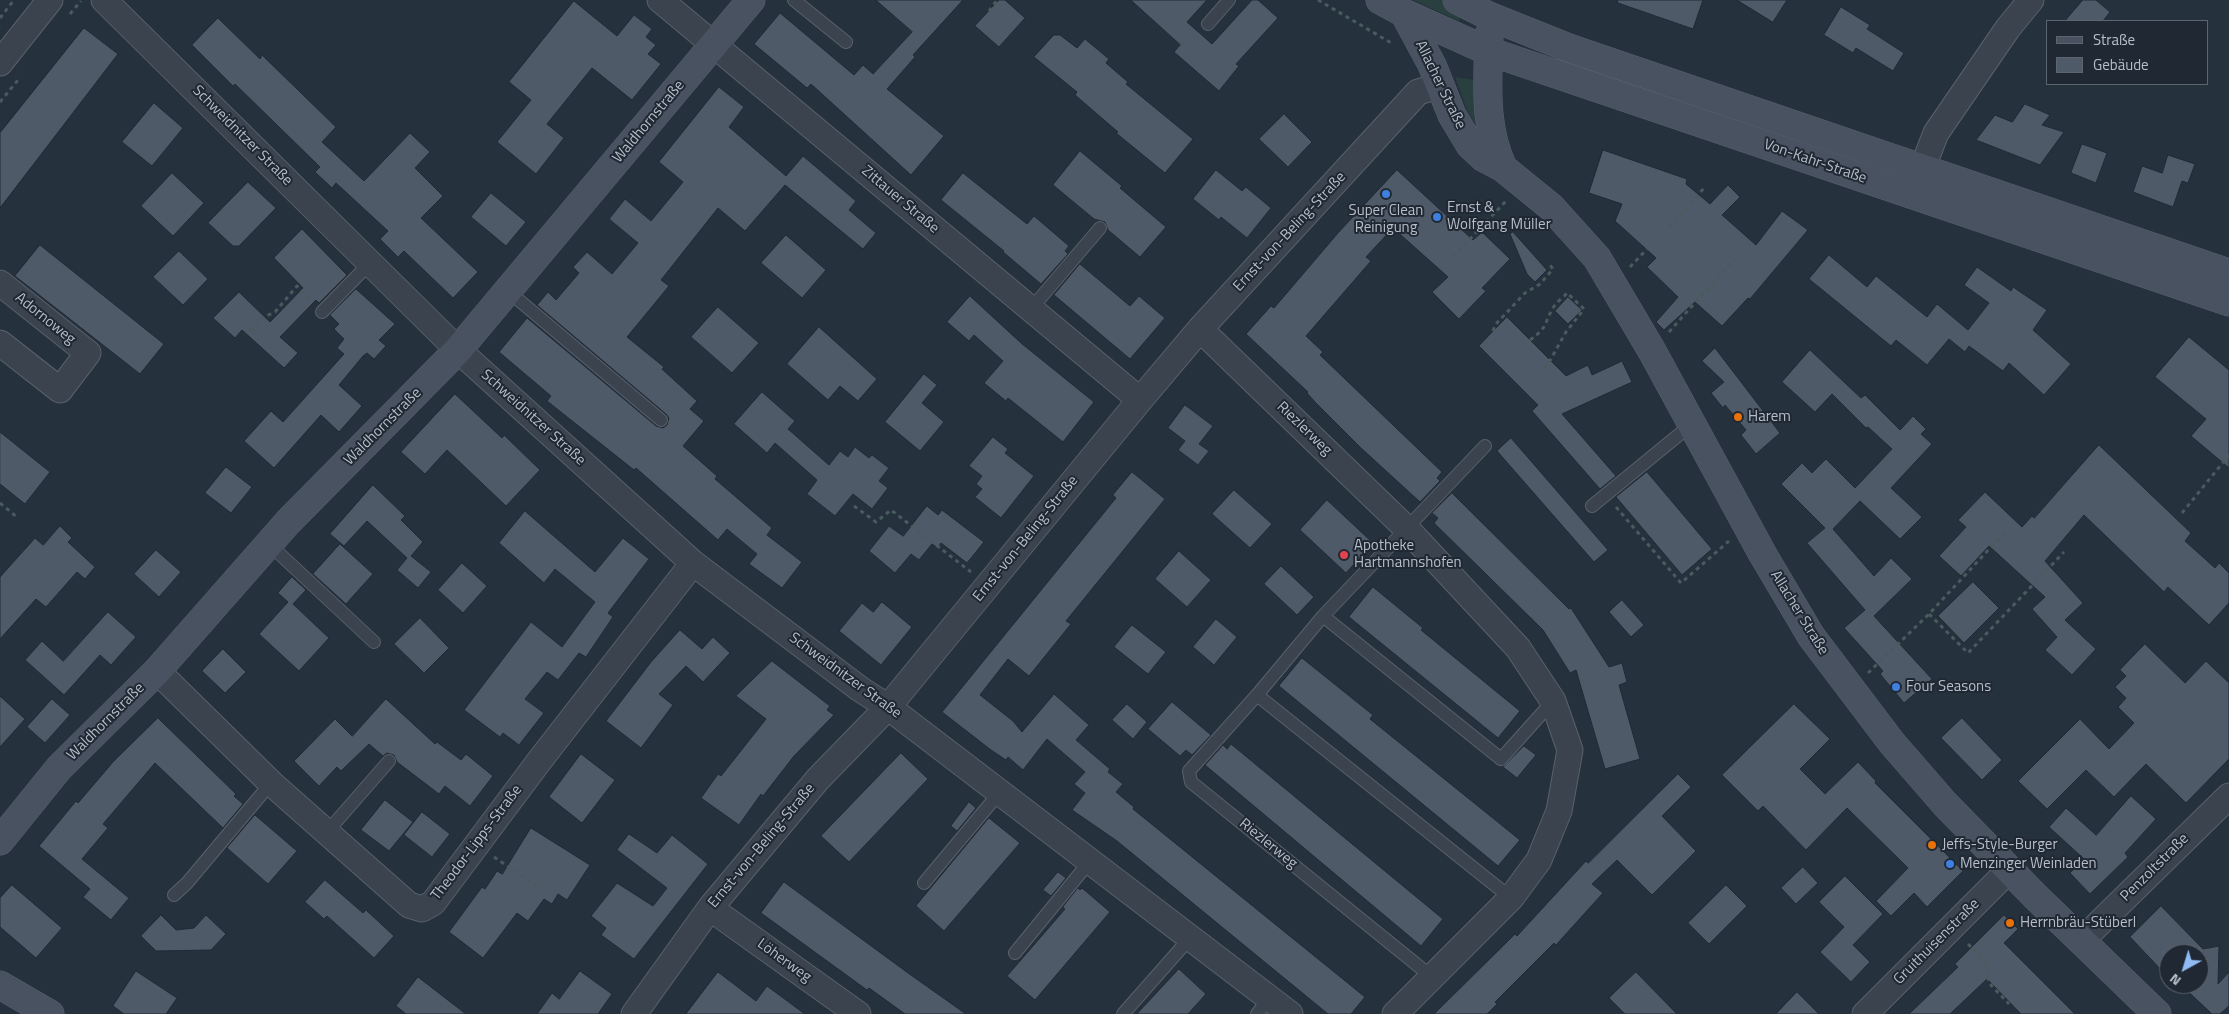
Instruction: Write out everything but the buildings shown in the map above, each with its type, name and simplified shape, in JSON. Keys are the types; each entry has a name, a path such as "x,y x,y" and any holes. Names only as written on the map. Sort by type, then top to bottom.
{"street":[{"path":"0,63 50,0"},
{"name":"Schweidnitzer Straße","path":"104,0 458,350 693,563 860,689 888,706 1190,938 1263,1006 1290,1014"},
{"name":"Zittauer Straße","path":"660,0 1140,400"},
{"name":"Waldhornstraße","path":"0,841 59,768 157,671 269,544 458,350 751,0"},
{"path":"1380,0 1404,13"},
{"name":"Von-Kahr-Straße","path":"1457,0 1489,16 1569,48 2229,273"},
{"path":"1922,169 1936,133 2008,28 2031,0"},
{"name":"Von-Kahr-Straße","path":"1404,13 1488,51 2229,302"},
{"name":"Allacher Straße","path":"1404,13 1432,65 1452,115 1470,145 1484,158 1513,176 1551,207 1597,258 1652,351 1748,530 1811,636 1892,743 1944,804 2157,1014"},
{"name":"Allacher Straße","path":"1489,16 1487,114 1495,149 1513,176"},
{"name":"Ernst-von-Beling-Straße","path":"634,1014 710,908 818,779 888,706 1200,329 1418,92 1439,86"},
{"name":"Adornoweg","path":"0,283 88,353 60,390 0,343"},
{"name":"Riezlerweg","path":"1200,329 1407,529 1518,648 1553,701 1570,750 1559,811 1539,860 1510,898 1395,1014"},
{"name":"Theodor-Lipps-Straße","path":"157,671 271,783 409,905 422,909 433,903 540,760 693,563"},
{"name":"Penzoltstraße","path":"2081,941 2229,796"},
{"name":"Gruithuisenstraße","path":"1865,1014 2009,870"},
{"name":"Löherweg","path":"710,908 858,1014"},
{"path":"0,985 50,1014"}],"lane":[{"path":"794,0 846,42"},
{"path":"1208,24 1229,0"},
{"path":"1031,309 1100,228"},
{"path":"322,312 370,263"},
{"path":"508,291 661,420"},
{"path":"1592,506 1692,424"},
{"path":"1407,529 1485,446"},
{"name":"Riezlerweg","path":"1407,529 1323,616 1257,695 1189,771 1191,782 1432,977"},
{"path":"269,544 374,642"},
{"path":"1323,616 1501,759 1553,701"},
{"path":"1257,695 1510,898"},
{"path":"327,832 389,761"},
{"path":"174,894 187,883 271,783"},
{"path":"924,883 1000,792"},
{"path":"1015,953 1090,861"},
{"path":"1123,1014 1190,938"}],"path":[{"path":"0,18 14,0"},
{"path":"989,10 997,0"},
{"path":"1453,256 1513,176"},
{"path":"1670,228 1704,188"},
{"path":"1652,351 1734,260"},
{"path":"1493,331 1495,325 1525,293 1540,284 1553,269 1549,264"},
{"path":"250,331 260,320 275,312 297,286 322,312"},
{"path":"1530,340 1541,332 1548,323 1553,307 1567,293 1584,309 1566,332 1547,366 1534,374"},
{"path":"2182,512 2229,456"},
{"path":"1605,495 1681,583 1726,542"},
{"path":"0,503 18,518"},
{"path":"854,506 876,522 891,510 971,573"},
{"path":"1851,689 1929,614 2005,532"},
{"path":"1929,614 1968,653 2064,552"},
{"path":"477,845 537,886"},
{"path":"1951,928 1985,961 1988,983 2009,1004"}],"green space":[{"path":"1413,0 1443,0 1460,16 1459,21"},
{"path":"1455,77 1481,81 1480,133 1467,110"}],"place":[{"name":"Super Clean Reinigung","path":"1386,194"},
{"name":"Ernst & Wolfgang Müller","path":"1437,217"},
{"name":"Harem","path":"1738,417"},
{"name":"Apotheke Hartmannshofen","path":"1344,555"},
{"name":"Four Seasons","path":"1896,687"},
{"name":"Jeffs-Style-Burger","path":"1932,845"},
{"name":"Menzinger Weinladen","path":"1950,864"},
{"name":"Herrnbräu-Stüberl","path":"2010,923"}]}
